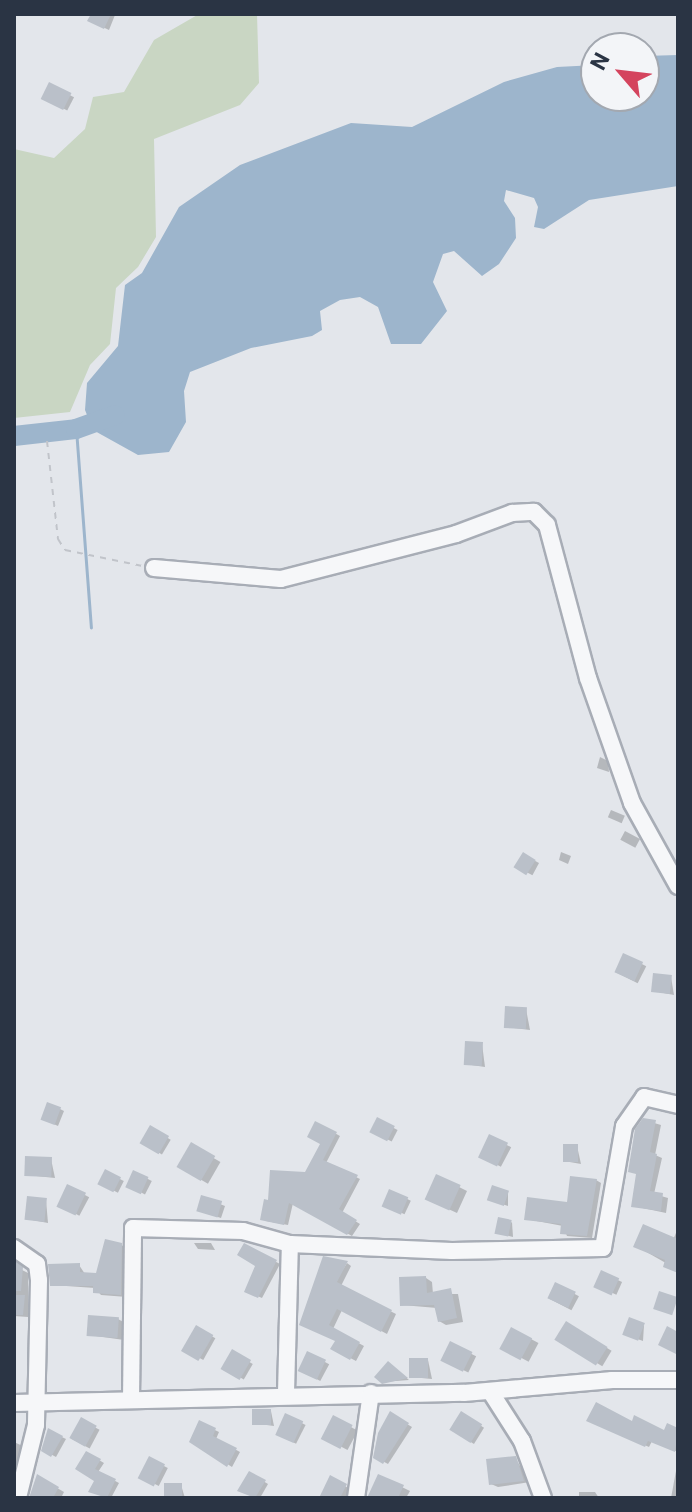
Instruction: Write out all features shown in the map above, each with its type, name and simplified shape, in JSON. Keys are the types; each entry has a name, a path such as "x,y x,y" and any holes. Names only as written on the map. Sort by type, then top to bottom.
{"street":[{"path":"154,568 281,579 456,534 512,513 534,512 547,525 588,678 632,803 678,886"},
{"path":"131,1399 133,1228 243,1231 290,1244 452,1251 603,1248 624,1126 644,1097 678,1105"},
{"path":"286,1393 290,1244"},
{"path":"14,1248 37,1264 37,1402 31,1460 18,1498"},
{"path":"14,1403 286,1393 490,1391 612,1380 678,1380"},
{"path":"490,1391 522,1441 543,1498"},
{"path":"356,1498 371,1393"}],"path":[{"path":"47,441 58,539 65,550 154,568"}],"green space":[{"path":"199,14 257,14 259,83 240,105 154,139 156,237 138,267 116,288 110,344 90,365 70,412 14,418 14,149 54,158 85,129 93,97 124,92 154,40"}],"water":[{"path":"678,55 678,186 589,200 544,229 534,227 538,207 534,198 506,190 504,201 515,218 516,238 499,264 482,276 454,251 443,254 433,282 447,311 421,344 391,344 378,307 360,297 340,300 320,311 322,330 312,336 251,348 190,372 184,391 186,422 169,452 138,455 93,430 85,410 87,383 118,346 125,285 142,273 179,207 240,165 351,123 412,127 504,82 557,67 580,66 580,112 660,112 660,56"}],"building":[{"path":"91,14 111,14 104,29 87,21"},
{"path":"49,82 71,93 63,110 41,99"},
{"path":"523,852 536,860 526,875 513,867"},
{"path":"623,953 643,962 635,981 614,972"},
{"path":"653,973 672,975 670,994 651,992"},
{"path":"505,1006 527,1007 526,1029 504,1028"},
{"path":"465,1041 483,1042 482,1066 464,1065"},
{"path":"47,1102 61,1107 55,1125 41,1120"},
{"path":"377,1117 395,1126 387,1141 369,1132"},
{"path":"643,1118 656,1120 650,1152 657,1154 650,1191 663,1193 661,1211 631,1207 636,1174 628,1172 635,1129"},
{"path":"315,1121 337,1132 323,1160 358,1175 339,1209 357,1220 347,1235 289,1203 284,1225 260,1220 264,1199 268,1200 270,1170 305,1172 320,1144 307,1137"},
{"path":"150,1125 169,1136 159,1154 140,1143"},
{"path":"489,1134 508,1143 497,1166 478,1158"},
{"path":"191,1142 215,1156 201,1181 176,1167"},
{"path":"563,1144 578,1144 578,1162 563,1162"},
{"path":"25,1156 52,1157 51,1177 24,1176"},
{"path":"105,1169 121,1177 113,1192 97,1184"},
{"path":"133,1170 149,1177 141,1194 125,1187"},
{"path":"436,1174 461,1185 449,1211 425,1200"},
{"path":"570,1176 597,1179 587,1236 560,1234 561,1224 524,1220 527,1197 567,1202"},
{"path":"67,1184 86,1193 75,1216 56,1207"},
{"path":"492,1185 509,1191 504,1206 487,1200"},
{"path":"389,1189 408,1197 401,1215 382,1206"},
{"path":"201,1195 222,1201 217,1217 196,1211"},
{"path":"27,1196 47,1198 44,1222 24,1220"},
{"path":"498,1217 512,1220 508,1237 494,1234"},
{"path":"643,1224 678,1239 678,1273 663,1267 665,1260 633,1247"},
{"path":"105,1239 122,1243 121,1295 93,1293 93,1286 50,1286 48,1264 80,1263 80,1272 96,1273"},
{"path":"244,1243 277,1260 258,1298 244,1292 255,1266 237,1255"},
{"path":"323,1256 348,1261 337,1282 392,1310 381,1332 337,1309 329,1325 360,1342 350,1360 330,1349 335,1341 299,1325"},
{"path":"14,1261 23,1267 21,1291 14,1291"},
{"path":"601,1270 619,1278 612,1295 593,1287"},
{"path":"426,1276 427,1293 451,1288 457,1318 438,1322 434,1305 400,1306 399,1277"},
{"path":"555,1282 576,1292 568,1308 547,1298"},
{"path":"659,1291 678,1297 672,1315 653,1309"},
{"path":"14,1295 25,1295 23,1315 14,1315"},
{"path":"88,1315 119,1317 117,1338 87,1336"},
{"path":"629,1317 645,1323 638,1341 622,1335"},
{"path":"566,1321 608,1347 596,1366 554,1340"},
{"path":"196,1325 213,1335 198,1361 181,1351"},
{"path":"667,1326 678,1332 678,1355 658,1345"},
{"path":"511,1327 532,1338 520,1360 499,1349"},
{"path":"450,1341 472,1352 463,1372 440,1361"},
{"path":"232,1349 251,1360 240,1380 220,1369"},
{"path":"307,1351 326,1360 317,1380 298,1371"},
{"path":"409,1358 428,1358 428,1378 409,1378"},
{"path":"388,1361 408,1378 382,1384 374,1377"},
{"path":"596,1402 632,1421 634,1415 664,1430 667,1423 678,1428 675,1452 648,1441 645,1447 586,1421"},
{"path":"252,1409 271,1409 271,1425 252,1425"},
{"path":"390,1411 409,1423 383,1464 373,1458 378,1433"},
{"path":"461,1411 482,1424 471,1443 449,1430"},
{"path":"285,1413 303,1421 294,1443 275,1435"},
{"path":"333,1415 353,1425 340,1449 321,1439"},
{"path":"81,1417 97,1426 85,1447 69,1438"},
{"path":"199,1420 216,1428 213,1436 237,1448 227,1467 189,1442"},
{"path":"48,1428 63,1436 51,1457 41,1451"},
{"path":"86,1451 101,1459 95,1469 116,1479 107,1498 88,1492 94,1481 75,1469"},
{"path":"149,1456 165,1464 154,1486 138,1478"},
{"path":"516,1456 524,1481 489,1485 486,1459"},
{"path":"249,1471 266,1480 255,1498 237,1491"},
{"path":"37,1474 59,1487 53,1498 29,1498"},
{"path":"378,1474 404,1485 398,1498 367,1498"},
{"path":"330,1475 347,1484 340,1498 319,1498"},
{"path":"164,1483 182,1483 182,1498 164,1498"}],"waterway":[{"path":"14,436 76,429 115,415"},
{"path":"76,429 91,627"}]}
